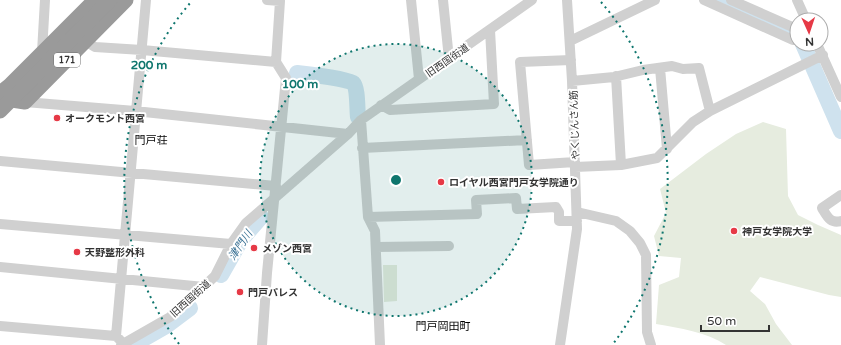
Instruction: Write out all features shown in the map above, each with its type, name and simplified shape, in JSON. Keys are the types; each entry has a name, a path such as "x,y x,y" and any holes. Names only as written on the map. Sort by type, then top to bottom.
{"highway":[{"name":"171","path":"9,96 42,52 95,0"},
{"name":"171","path":"0,110 110,0"},
{"name":"171","path":"9,96 56,70 126,0"}],"street":[{"path":"45,0 42,52 56,70"},
{"path":"0,326 120,342 121,278 146,0"},
{"path":"262,345 286,78 276,62 280,1 267,0"},
{"path":"411,0 419,79"},
{"path":"443,0 449,59"},
{"name":"旧西国街道","path":"120,342 170,317 204,287 215,276 231,244 246,223 348,134 361,120 532,0"},
{"name":"やくじんさん筋","path":"560,345 577,216 572,81 567,0"},
{"path":"570,41 655,0"},
{"path":"704,0 789,38"},
{"path":"731,0 789,25"},
{"path":"797,0 802,12"},
{"path":"381,106 390,110 494,104 490,30"},
{"path":"85,41 95,47 276,62"},
{"path":"816,52 815,59 841,97"},
{"path":"571,60 520,62 529,165 621,165 657,158 693,122 710,111 815,59"},
{"path":"572,81 616,76 672,66 683,69 700,68 710,111"},
{"path":"660,68 667,149"},
{"path":"616,76 621,165"},
{"path":"9,96 348,134"},
{"path":"361,120 368,217 375,231 380,345"},
{"path":"362,148 526,140"},
{"path":"0,161 276,186"},
{"path":"841,195 822,208 830,220 836,222 841,221"},
{"path":"368,217 477,214 476,200 516,198 517,209 556,207 559,212 559,221 577,216 616,221 630,231 640,242 646,255 646,332 651,345"},
{"path":"0,224 231,244"},
{"path":"376,247 449,246"},
{"path":"0,267 204,287"}],"shaded area":[{"name":"神戸女学院大学","path":"763,122 786,129 788,196 798,215 841,235 841,297 760,277 750,291 765,304 776,324 792,345 726,345 701,334 656,324 659,285 679,277 681,258 659,256 654,236 666,213 660,189 706,154 736,134"},
{"path":"383,265 397,265 397,301 384,302"}],"waterway":[{"path":"719,0 789,31"},
{"path":"806,52 841,131"},
{"name":"津門川","path":"297,73 336,78 353,83 357,94 358,117"},
{"name":"津門川","path":"221,275 241,240 261,217"},
{"name":"津門川","path":"133,345 166,326 190,308"}],"place":[{"name":"オークモント西宮","path":"57,118"},
{"name":"ロイヤル西宮門戸女学院通り","path":"441,182"},
{"name":"神戸女学院大学","path":"734,231"},
{"name":"メゾン西宮","path":"254,248"},
{"name":"天野整形外科","path":"77,252"},
{"name":"門戸パレス","path":"240,292"}],"district":[{"name":"門戸荘","path":"151,140"},
{"name":"門戸岡田町","path":"443,326"}]}
